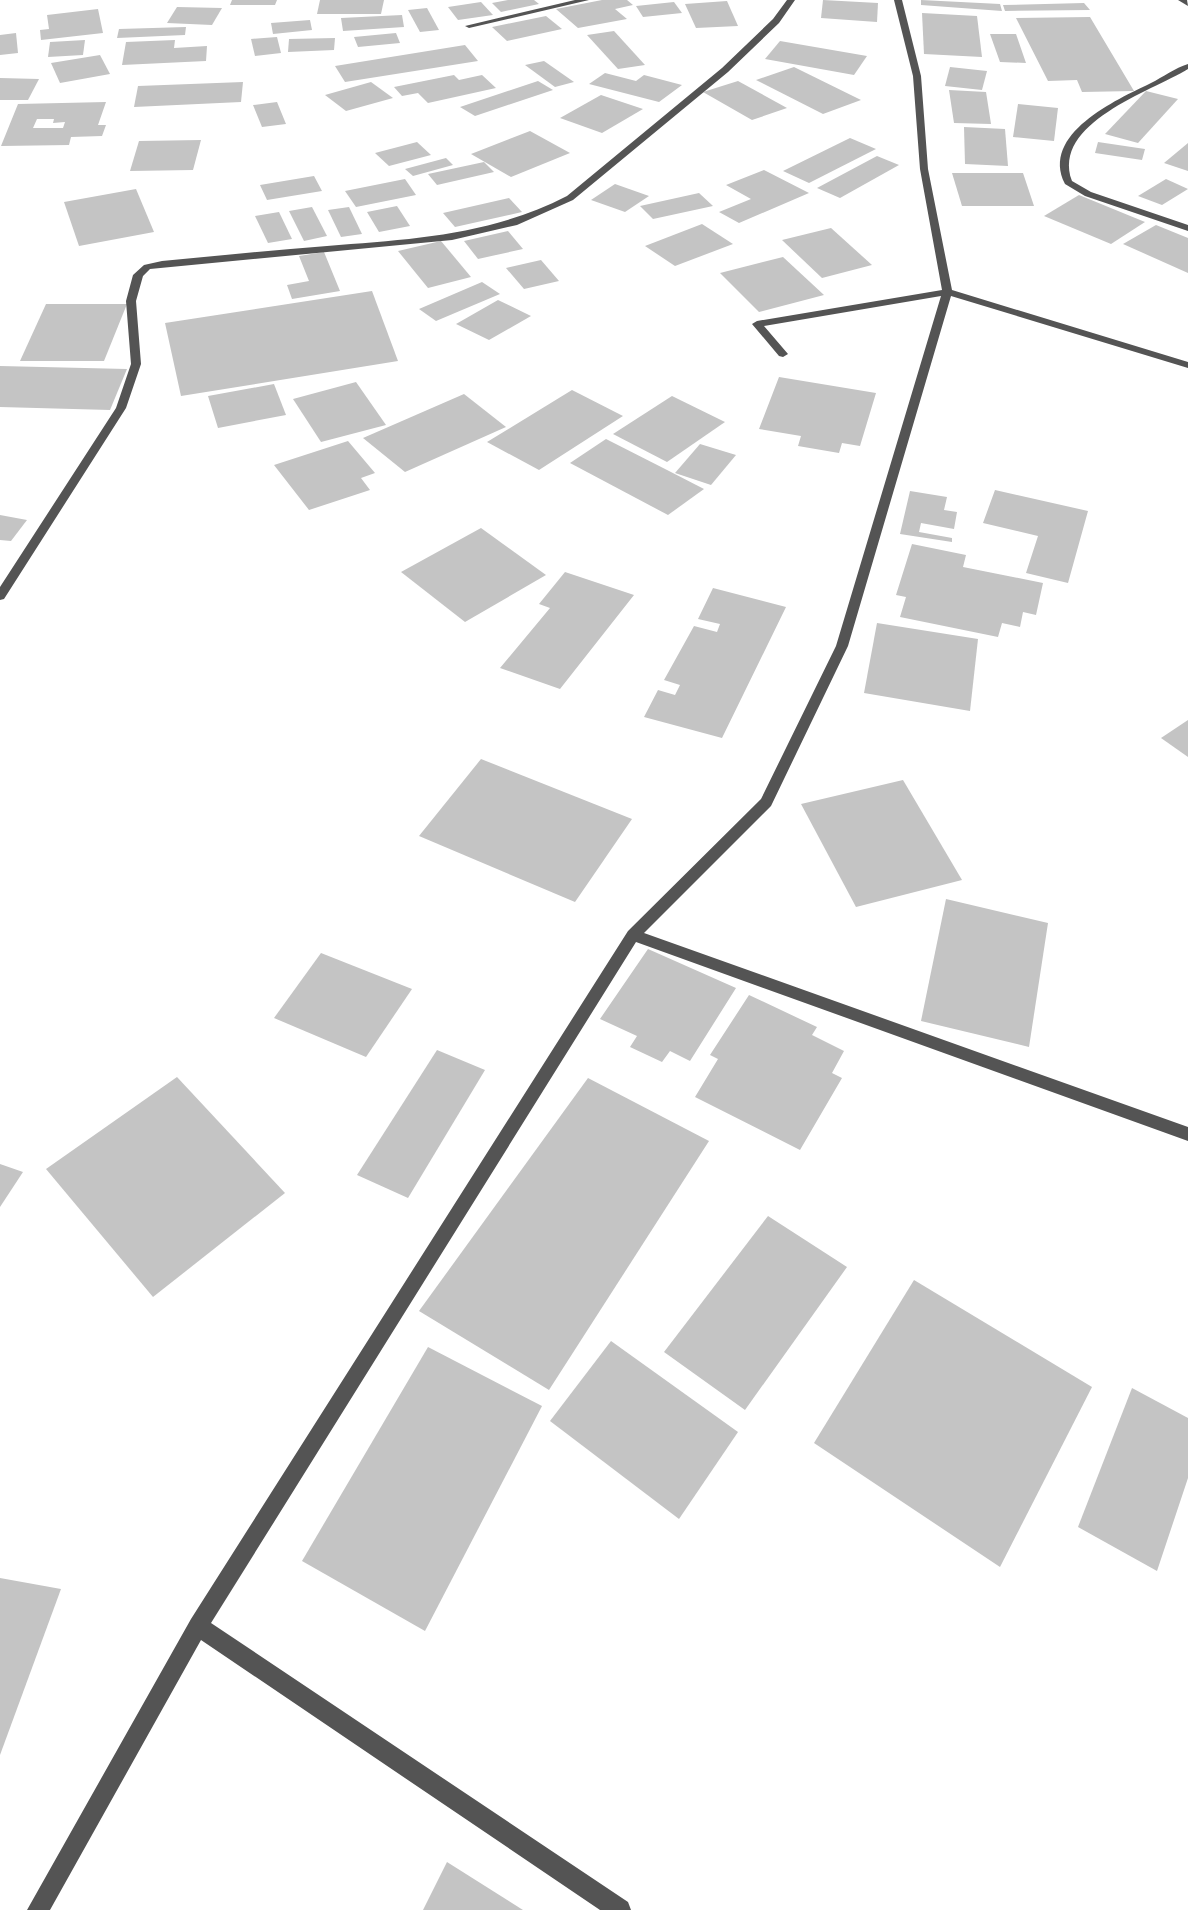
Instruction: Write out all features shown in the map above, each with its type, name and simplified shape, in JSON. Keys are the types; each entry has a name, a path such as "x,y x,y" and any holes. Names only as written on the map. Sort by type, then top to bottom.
{"street":[{"path":"469,26 585,0"},
{"path":"0,596 121,408 136,364 131,301 138,275 147,267 376,245 480,232 546,212 570,198 725,70 776,21 791,0"},
{"path":"38,1910 198,1626 633,935 766,802 842,646 947,292 924,169 917,76 898,0"},
{"path":"1182,0 1188,4"},
{"path":"1188,66 1174,75 1123,98 1092,120 1070,142 1063,163 1068,182 1088,194 1188,228"},
{"path":"783,354 757,324 947,292 1188,365"},
{"path":"633,935 1188,1134"},
{"path":"198,1626 621,1910"}],"building":[{"path":"232,0 277,0 275,5 230,5"},
{"path":"320,0 384,0 381,14 317,14"},
{"path":"508,0 534,0 539,4 501,12 492,3"},
{"path":"602,0 627,0 633,5 615,9 627,19 578,28 556,9"},
{"path":"823,0 878,3 877,22 821,18"},
{"path":"921,0 1000,4 1002,11 921,5"},
{"path":"727,1 738,26 696,28 685,4"},
{"path":"481,2 493,15 458,20 448,7"},
{"path":"674,2 682,13 643,17 636,6"},
{"path":"1084,3 1090,10 1005,11 1003,5"},
{"path":"177,7 222,8 212,25 167,23"},
{"path":"427,8 439,30 420,32 408,10"},
{"path":"98,9 103,33 41,40 40,30 49,29 47,15"},
{"path":"922,13 977,16 982,57 924,54"},
{"path":"402,15 404,27 343,31 341,18"},
{"path":"546,16 562,29 507,41 492,27"},
{"path":"1090,17 1134,91 1082,92 1077,80 1048,81 1016,18"},
{"path":"310,20 312,30 273,34 271,23"},
{"path":"186,27 185,35 117,38 119,29"},
{"path":"614,31 645,65 618,69 587,35"},
{"path":"16,33 18,53 0,55 0,35"},
{"path":"396,33 400,43 358,47 354,37"},
{"path":"990,34 1016,34 1026,63 1000,62"},
{"path":"277,37 281,53 255,56 251,39"},
{"path":"335,38 334,50 288,52 289,39"},
{"path":"85,40 83,55 48,57 50,42"},
{"path":"175,40 174,48 207,46 206,61 122,65 126,42"},
{"path":"780,41 867,56 854,75 765,59"},
{"path":"465,45 478,61 345,82 335,66"},
{"path":"100,55 110,74 60,83 51,63"},
{"path":"544,61 574,82 555,87 525,65"},
{"path":"794,67 861,100 823,114 756,80"},
{"path":"950,67 987,71 982,90 945,86"},
{"path":"605,73 636,81 644,75 682,85 659,102 589,84"},
{"path":"454,75 459,80 482,75 496,88 428,103 418,93 402,96 394,87"},
{"path":"0,78 39,79 28,100 0,100"},
{"path":"538,81 553,90 475,116 460,107"},
{"path":"738,81 787,108 752,120 703,92"},
{"path":"243,82 241,102 134,107 138,86"},
{"path":"371,82 393,98 346,111 325,95"},
{"path":"949,90 986,92 991,124 954,123"},
{"path":"1146,91 1178,99 1138,143 1105,134"},
{"path":"601,95 643,109 602,133 560,118"},
{"path":"106,102 98,125 106,125 102,136 71,137 69,145 1,146 18,104","holes":["37,119 54,119 53,123 65,122 63,128 33,128"]},
{"path":"277,102 286,124 262,127 253,105"},
{"path":"1018,104 1058,108 1054,141 1013,137"},
{"path":"964,127 1005,129 1008,166 965,164"},
{"path":"530,131 570,153 511,177 471,154"},
{"path":"850,138 876,149 809,183 783,171"},
{"path":"201,140 193,170 130,171 139,141"},
{"path":"417,142 431,155 389,166 375,153"},
{"path":"1098,142 1145,149 1142,160 1095,153"},
{"path":"1188,143 1188,171 1164,163"},
{"path":"877,156 899,165 840,198 817,188"},
{"path":"446,158 453,165 413,176 405,169"},
{"path":"484,162 494,172 437,185 428,174"},
{"path":"764,170 809,193 739,223 719,212 751,199 726,185"},
{"path":"952,173 1023,173 1034,206 962,206"},
{"path":"314,176 322,191 267,200 260,185"},
{"path":"405,179 416,195 356,207 345,191"},
{"path":"1166,179 1188,189 1162,205 1138,196"},
{"path":"615,184 649,196 625,212 591,200"},
{"path":"136,189 154,232 79,246 64,202"},
{"path":"699,193 713,206 653,219 640,206"},
{"path":"1079,195 1145,222 1111,244 1044,216"},
{"path":"509,198 522,212 455,227 443,213"},
{"path":"397,206 410,226 379,232 367,212"},
{"path":"312,207 327,236 304,241 289,211"},
{"path":"349,207 362,234 341,237 328,210"},
{"path":"279,212 292,239 268,243 255,216"},
{"path":"702,224 733,244 675,266 645,246"},
{"path":"1156,225 1188,238 1188,273 1123,244"},
{"path":"831,228 872,265 822,278 782,240"},
{"path":"508,231 523,249 478,259 464,241"},
{"path":"441,241 471,277 428,288 398,251"},
{"path":"324,252 340,291 292,299 287,285 309,281 299,256"},
{"path":"783,257 824,295 759,312 720,273"},
{"path":"541,260 559,281 524,289 506,268"},
{"path":"482,282 500,294 436,321 419,309"},
{"path":"372,291 398,361 181,396 165,323"},
{"path":"498,300 531,316 489,340 456,324"},
{"path":"46,304 127,304 104,361 20,361"},
{"path":"0,366 127,369 110,410 0,407"},
{"path":"779,377 876,393 860,446 842,443 839,453 798,446 801,436 759,429"},
{"path":"356,382 386,425 321,442 293,399"},
{"path":"274,384 286,415 218,428 208,396"},
{"path":"572,390 623,416 539,470 487,442"},
{"path":"464,394 506,427 405,472 363,438"},
{"path":"672,396 725,422 667,462 613,434"},
{"path":"606,439 704,489 668,515 570,463"},
{"path":"348,441 375,473 361,478 370,490 309,510 274,465"},
{"path":"700,444 736,455 711,485 675,473"},
{"path":"995,490 1088,511 1068,583 1026,573 1038,536 983,523"},
{"path":"910,491 947,497 944,510 957,512 954,529 921,523 919,532 952,538 952,542 900,534"},
{"path":"0,515 27,520 11,541 0,540"},
{"path":"481,528 546,575 465,622 401,572"},
{"path":"912,544 966,555 963,567 1043,583 1036,615 1023,612 1020,627 1002,623 998,637 900,617 906,597 896,595"},
{"path":"565,572 634,595 560,689 500,668 550,608 539,604"},
{"path":"713,588 786,607 722,738 644,717 658,690 675,695 680,685 664,680 694,626 717,632 720,624 698,619"},
{"path":"877,623 978,639 970,711 864,693"},
{"path":"1188,720 1188,757 1161,738"},
{"path":"481,759 632,819 575,902 419,836"},
{"path":"903,780 962,880 856,907 801,804"},
{"path":"946,899 1048,923 1029,1047 921,1021"},
{"path":"648,949 736,988 690,1061 670,1051 662,1062 630,1047 637,1036 600,1019"},
{"path":"321,953 412,989 366,1057 274,1018"},
{"path":"749,995 817,1027 812,1035 844,1051 832,1073 842,1078 800,1150 695,1097 718,1059 710,1055"},
{"path":"437,1050 485,1070 408,1198 357,1175"},
{"path":"177,1077 285,1193 153,1297 46,1169"},
{"path":"588,1078 709,1141 549,1390 419,1311"},
{"path":"0,1164 23,1172 0,1207"},
{"path":"768,1216 847,1267 745,1410 664,1352"},
{"path":"914,1280 1092,1387 1000,1567 814,1443"},
{"path":"611,1341 738,1432 679,1519 550,1421"},
{"path":"428,1347 542,1406 425,1631 302,1561"},
{"path":"1132,1388 1188,1418 1188,1478 1157,1571 1078,1527"},
{"path":"0,1578 61,1589 0,1755"},
{"path":"447,1862 523,1910 423,1910"}]}
